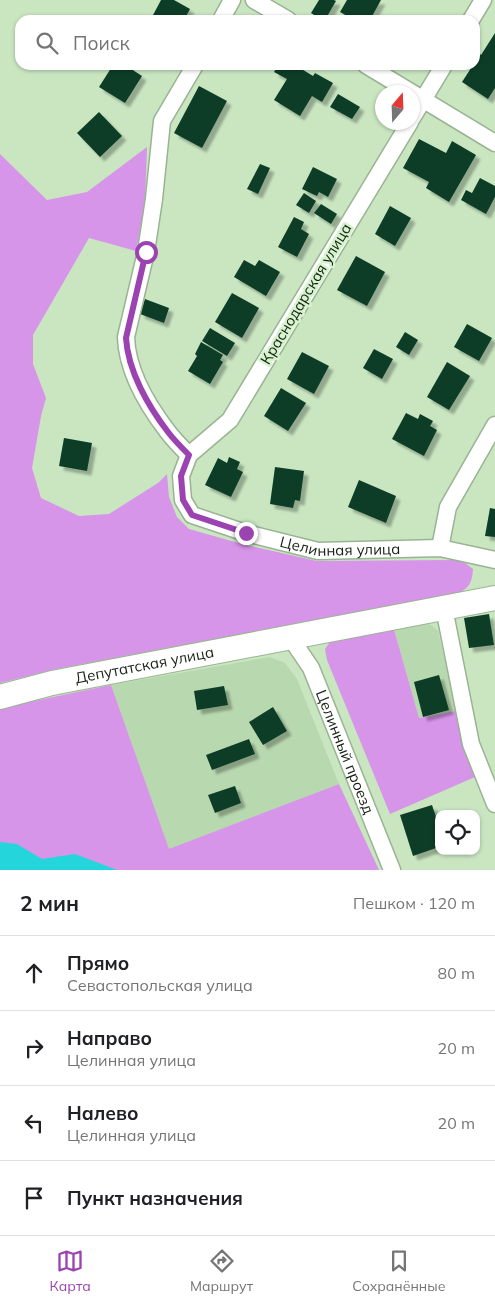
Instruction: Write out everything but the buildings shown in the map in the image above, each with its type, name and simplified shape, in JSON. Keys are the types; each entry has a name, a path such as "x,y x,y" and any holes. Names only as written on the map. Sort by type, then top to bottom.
{"street":[{"path":"224,15 232,0"},
{"path":"254,0 280,15"},
{"path":"474,15 483,0"},
{"path":"189,455 168,433 141,391 126,352 126,338 146,252 154,199 162,121 192,70"},
{"path":"375,70 495,143"},
{"path":"420,105 441,70"},
{"name":"Краснодарская улица","path":"189,455 230,420 405,130"},
{"path":"440,548 448,507 495,425"},
{"name":"Целинная улица","path":"189,455 181,476 183,500 192,515 246,533 318,551 440,548 495,560"},
{"name":"Депутатская улица","path":"0,697 52,683 495,598"},
{"path":"444,608 471,744 495,804"},
{"name":"Целинный проезд","path":"290,637 311,668 392,870"}],"shaded area":[{"path":"147,147 145,203 136,251 89,238 33,335 33,364 46,398 32,468 41,498 79,516 109,514 158,483 167,474 169,497 177,517 189,529 242,544 317,561 455,560 465,563 473,569 471,581 468,587 458,593 56,669 0,683 0,154 47,200 87,192"},
{"path":"426,621 438,631 456,711 419,718 393,626"},
{"path":"393,626 419,718 456,711 475,777 390,814 327,660 325,649 332,639"},
{"path":"270,657 285,663 297,679 339,784 169,850 111,685"},
{"path":"111,685 169,849 339,784 379,870 0,870 0,708"}],"water":[{"path":"0,842 17,844 42,859 75,854 117,870 0,870"}],"route":[{"path":"146,252 126,338 126,352 141,391 168,433 189,455 181,476 183,500 192,515 246,533"}]}
